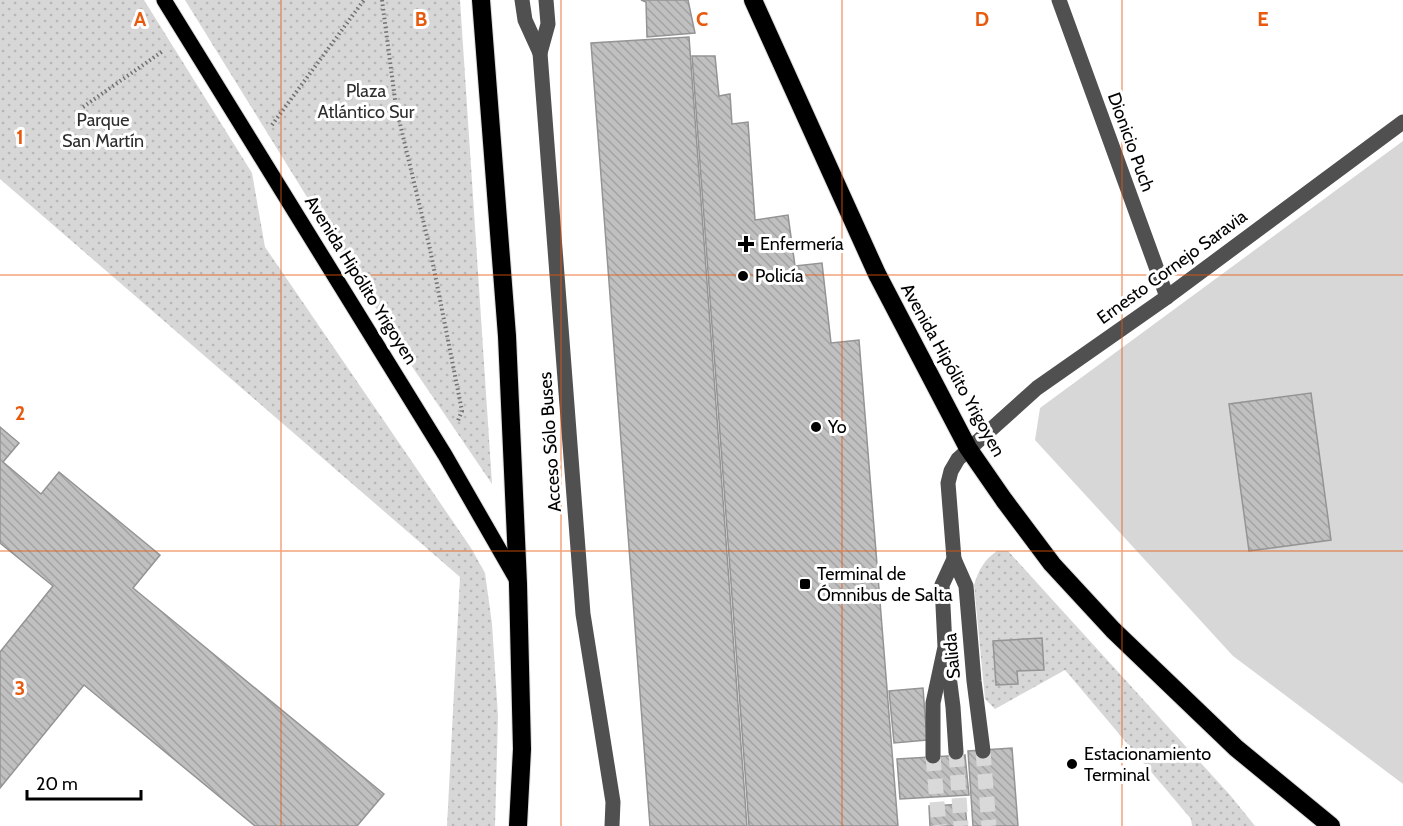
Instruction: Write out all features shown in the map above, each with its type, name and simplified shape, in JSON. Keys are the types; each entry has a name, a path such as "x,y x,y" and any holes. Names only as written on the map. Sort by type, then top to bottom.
{"highway":[{"name":"Avenida Hipólito Yrigoyen","path":"482,0 507,336 518,584 522,749 518,826"},
{"name":"Avenida Hipólito Yrigoyen","path":"753,0 878,274 968,448 1004,500 1052,564 1113,630 1236,748 1331,826"}],"main road":[{"name":"Avenida Hipólito Yrigoyen","path":"164,0 445,455 518,584"}],"street":[{"name":"Acceso Sólo Buses","path":"522,0 525,20 540,53"},
{"name":"Acceso Sólo Buses","path":"546,0 548,24 540,53 583,614 613,802 612,826"},
{"name":"Dionicio Puch","path":"1059,0 1167,297"},
{"name":"Ernesto Cornejo Saravia","path":"968,448 1036,388 1167,297 1403,122"},
{"name":"Salida","path":"968,448 951,471 948,483 954,559 966,585 983,752"},
{"name":"Salida","path":"954,559 942,585 945,647 956,752"},
{"name":"Salida","path":"933,756 933,703 945,647"}],"path":[{"path":"255,148 364,0"},
{"path":"382,0 396,107 430,249 462,411 445,455"},
{"path":"83,107 186,36"}],"green space":[{"name":"Parque San Martín","path":"0,0 144,0 252,173 265,247 471,548 485,573 492,624 498,716 495,826 447,826 460,577 0,179"},
{"name":"Plaza Atlántico Sur","path":"185,0 460,0 492,484 411,365"},
{"path":"1403,141 1403,784 1233,656 1035,440 1040,408"},
{"path":"997,551 1008,551 1230,795 1255,826 1192,826 1191,819 1065,670 995,709 985,699 974,585 983,565"}],"building":[{"path":"641,0 688,0 695,33 647,37 646,2"},
{"path":"689,37 747,826 650,826 591,43"},
{"name":"Terminal de Ómnibus de Salta","path":"692,56 715,56 719,96 730,94 732,124 748,122 755,220 788,215 795,266 822,263 831,343 859,340 898,826 749,826"},
{"path":"1311,393 1331,540 1249,551 1229,404"},
{"path":"0,427 19,443 3,462 41,494 59,472 160,555 133,588 384,794 357,826 255,826 84,685 0,788 0,652 53,586 0,543"},
{"path":"1042,638 1044,670 1017,671 1018,684 996,685 993,641"},
{"path":"923,688 927,740 894,743 889,691"},
{"path":"1012,748 1018,826 973,826 968,751"},
{"path":"965,755 969,795 900,799 897,759"},
{"path":"965,804 967,826 930,826 929,806"}],"tunnel":[{"path":"983,751 989,826"},
{"path":"956,752 961,826"},
{"path":"933,756 939,826"}],"place":[{"name":"Enfermería","path":"746,244"},
{"name":"Policía","path":"743,276"},
{"name":"Yo","path":"816,427"},
{"name":"Terminal de Ómnibus de Salta","path":"805,584"},
{"name":"Estacionamiento Terminal","path":"1072,764"}]}
